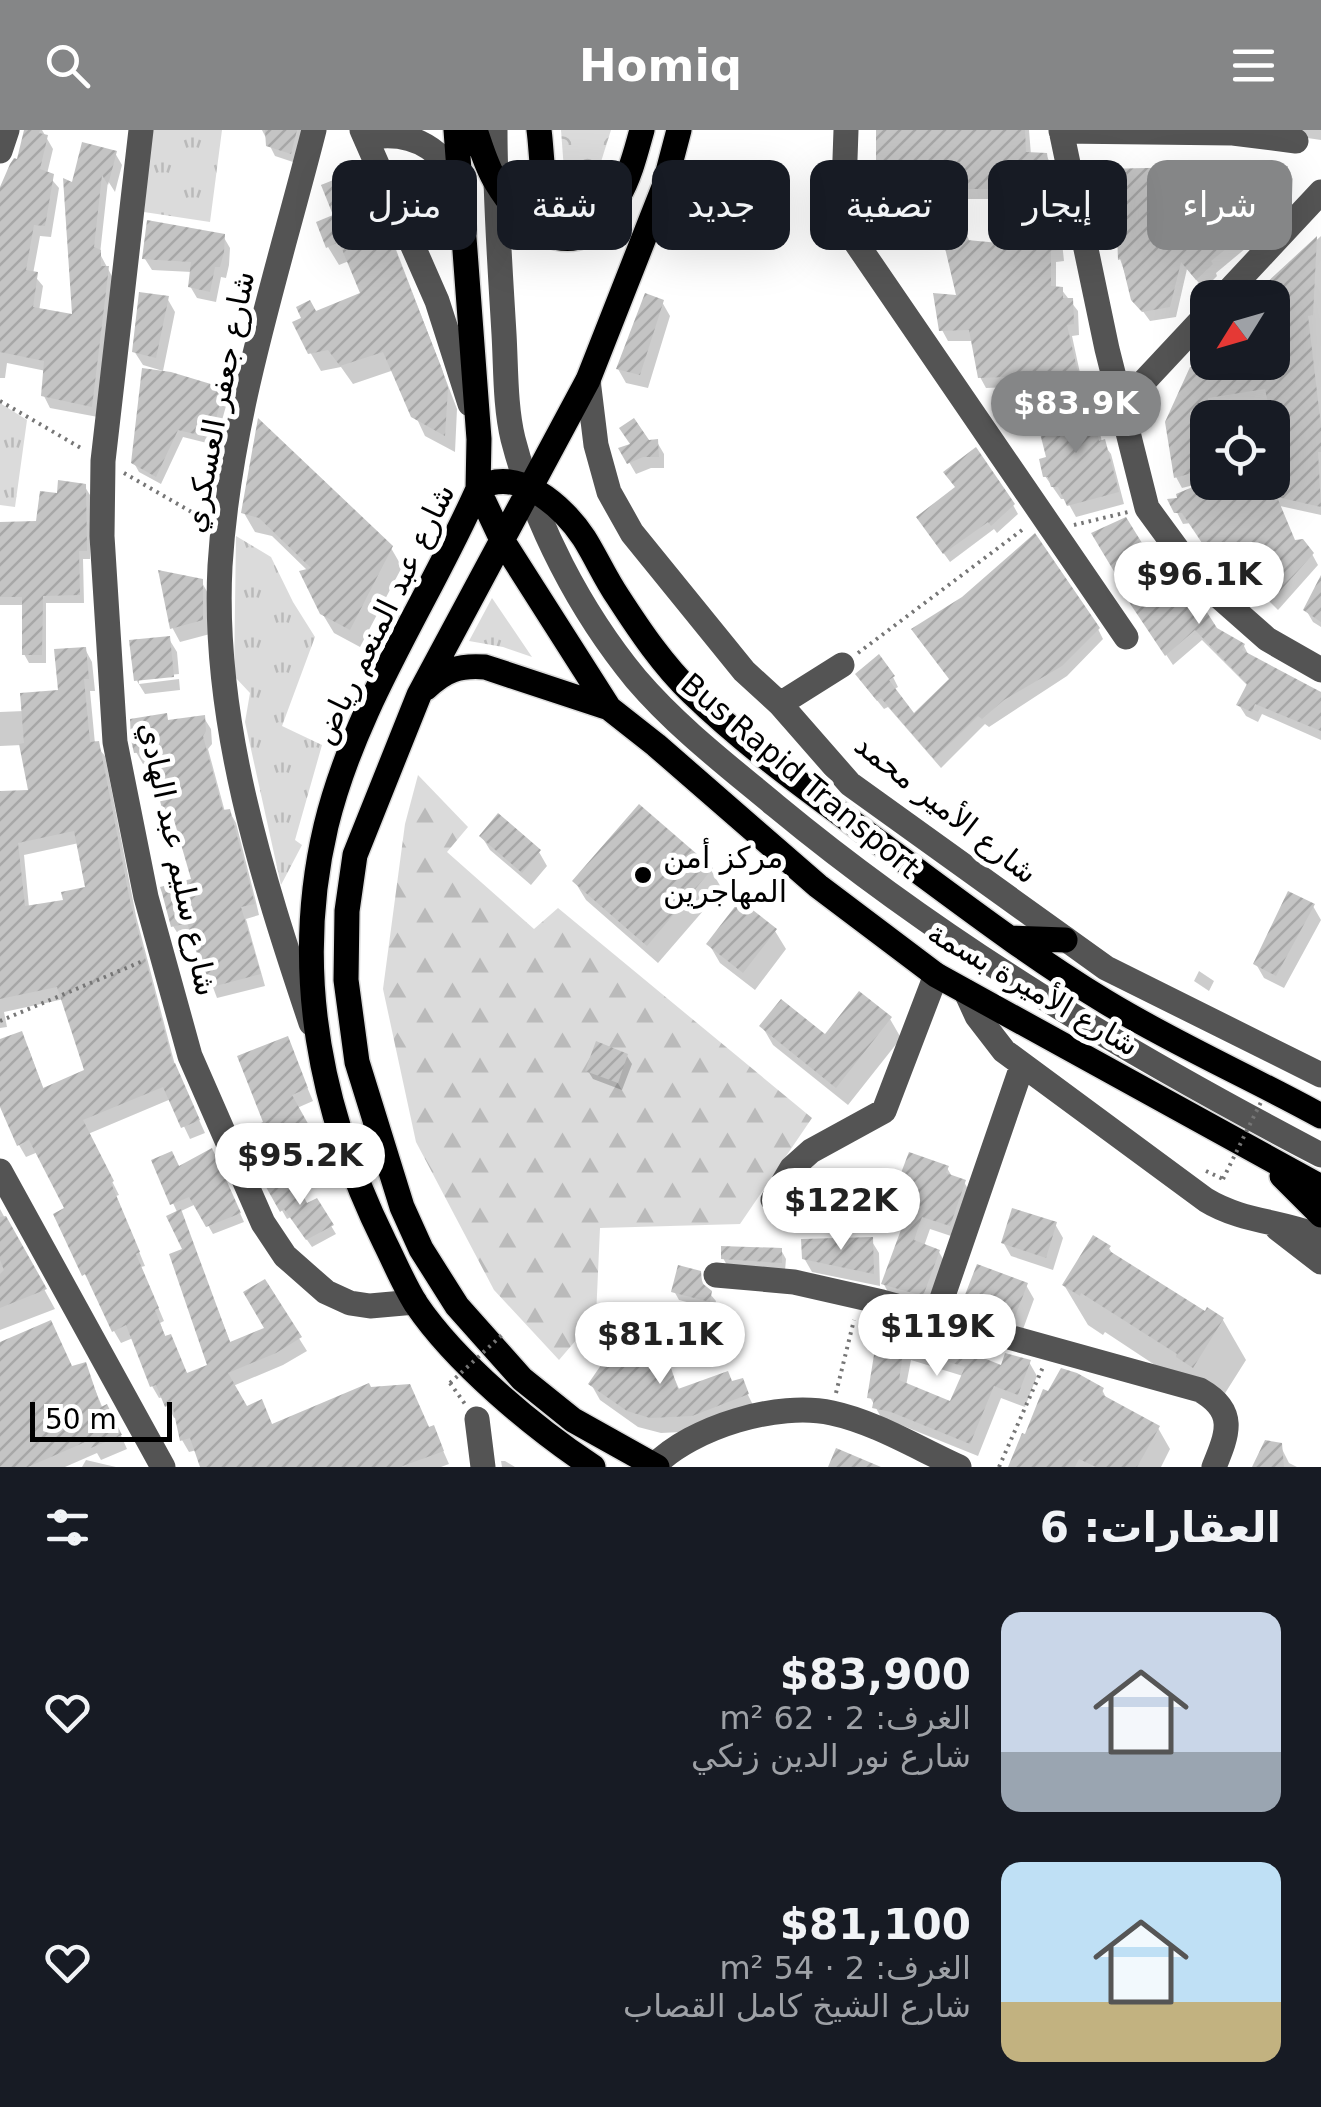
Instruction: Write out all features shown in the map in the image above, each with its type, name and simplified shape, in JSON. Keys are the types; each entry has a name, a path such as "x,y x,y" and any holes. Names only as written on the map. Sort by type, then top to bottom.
{"main road":[{"path":"456,130 457,160"},
{"path":"475,130 497,184"},
{"path":"539,130 543,160"},
{"path":"630,160 642,130"},
{"path":"655,1466 572,1420 498,1355 457,1306 415,1235 357,1062 346,980 346,911 354,855 419,695 588,380 664,187 679,130"},
{"path":"463,250 476,418 488,485"},
{"name":"شارع الأميرة بسمة","path":"1321,1116 1108,1003 1010,938 746,744 688,690 652,646 614,592 574,523 530,488 488,485 502,540 609,708 818,886 936,975 1321,1187"},
{"name":"شارع عبد المنعم رياض","path":"488,485 370,706 326,825 310,924 310,974 317,1038 340,1134 372,1217 414,1302 450,1348 542,1430 592,1467"},
{"path":"419,695 438,676 464,666 485,667 609,708"},
{"path":"1010,938 1065,940"},
{"path":"1261,1155 1321,1214"}],"street":[{"path":"0,151 7,130"},
{"name":"شارع سليم عبد الهادي","path":"141,130 102,461 104,607 115,742 161,953 190,1056 263,1223 285,1256 326,1292 350,1302 370,1306 414,1302"},
{"name":"شارع جعفر العسكري","path":"314,130 230,480 220,636 230,724 285,946 317,1038"},
{"name":"Bus Rapid Transport","path":"495,130 512,436 557,552 589,613 637,680 690,734 825,846 950,938 1080,1024 1321,1156"},
{"path":"846,130 843,216 848,231 1126,637"},
{"path":"1296,141 1233,131 1061,130 1120,406 1147,508 1199,579 1267,638 1321,670"},
{"path":"445,160 422,143 396,134 364,134 438,301 476,418"},
{"path":"1239,280 1321,192"},
{"path":"1120,406 1190,332"},
{"name":"شارع الأمير محمد","path":"588,380 596,445 620,515 744,671 780,704 850,784 1065,940 1148,992 1321,1075"},
{"path":"780,704 842,665"},
{"path":"773,1200 792,1168 811,1151 884,1111 936,975"},
{"path":"966,992 986,1030 1022,1066 1206,1200 1239,1217 1321,1236"},
{"path":"936,1316 1022,1066"},
{"path":"0,1172 164,1467"},
{"path":"1271,1223 1321,1262"},
{"path":"716,1274 794,1282 936,1316 1188,1386 1212,1397 1221,1406 1227,1422 1214,1467"},
{"path":"655,1466 688,1438 719,1426 771,1414 831,1412 959,1467"},
{"path":"477,1420 483,1467"}],"path":[{"path":"0,400 224,530"},
{"path":"842,665 1048,522 1147,508"},
{"path":"0,1021 161,953"},
{"path":"1194,1165 1223,1180 1262,1100"},
{"path":"831,1412 860,1298"},
{"path":"450,1384 502,1335"},
{"path":"999,1467 1052,1348"}],"green space":[{"path":"152,130 222,130 210,222 144,212"},
{"path":"561,130 611,130 602,160 563,160"},
{"path":"0,403 27,420 15,507 0,505"},
{"path":"236,536 271,557 315,637 282,726 322,745 295,840 302,845 281,885 245,722 250,693 234,676"},
{"path":"492,598 532,657 469,641"},
{"path":"418,775 468,827 447,852 534,929 558,908 812,1118 740,1224 600,1228 596,1317 559,1360 494,1290 416,1142 383,989 405,824"}],"building":[{"path":"24,130 40,130 39,133 48,135 40,169 54,174 45,226 34,225 26,270 38,272 33,307 72,314 63,178 72,182 82,142 117,151 108,185 102,175 94,247 101,250 101,266 109,266 92,407 41,396 44,361 0,352 0,187 10,164 17,159"},
{"path":"265,130 297,130 291,154 266,146"},
{"path":"876,130 1025,130 1026,152 1047,153 1048,160 988,160 988,189 968,189 968,160 876,160"},
{"path":"1127,168 1147,168 1147,250 1225,250 1196,280 1181,262 1170,307 1142,312 1131,300 1121,259 1118,260 1118,250 1127,250"},
{"path":"332,181 332,212 321,185"},
{"path":"332,215 332,245 326,248 316,222"},
{"path":"147,220 225,234 224,252 220,267 215,267 210,292 188,287 191,262 142,259"},
{"path":"1317,236 1313,315 1308,316 1321,426 1321,507 1290,500 1290,400 1267,400 1265,389 1190,400 1190,474 1174,478 1165,422 1190,367 1190,380 1290,380 1290,280 1269,280"},
{"path":"968,240 988,242 988,250 1059,250 1051,251 1051,286 1063,287 1063,298 1073,298 1074,324 1067,325 1079,377 1033,386 1030,376 978,378 969,330 939,331 933,293 956,295 945,250 968,250"},
{"path":"342,250 396,250 448,388 445,436 411,417 383,352 340,366 328,350 308,354 292,322 301,318 296,307 310,300 316,311 360,293"},
{"path":"139,292 169,296 156,358 132,352"},
{"path":"645,293 664,300 640,375 616,369"},
{"path":"142,368 224,388 211,438 178,430 156,477 131,463"},
{"path":"1090,400 1099,441 1105,439 1119,492 1067,506 1058,487 1051,487 1048,477 1043,477 1039,459 1046,457 1036,417 1073,414 1071,402"},
{"path":"258,418 393,546 350,630 320,614 299,571 311,568 259,518 241,513"},
{"path":"634,418 649,440 658,439 659,457 643,457 627,464 618,448 630,444 619,428"},
{"path":"976,447 1015,504 991,526 988,522 943,554 916,517 955,487 943,472"},
{"path":"58,480 86,484 87,551 79,551 80,595 43,596 42,655 22,655 22,597 0,597 0,522 36,521 40,491 57,493"},
{"path":"1190,488 1190,500 1278,500 1295,540 1303,539 1314,553 1271,601 1248,579 1239,585 1206,549 1182,513 1174,513 1167,499 1177,498 1176,494"},
{"path":"1126,517 1158,569 1167,571 1201,603 1217,628 1245,644 1242,650 1321,692 1321,731 1255,704 1252,712 1236,705 1247,684 1195,630 1165,656 1121,590 1124,588 1091,533"},
{"path":"1035,533 1100,628 1062,666 1004,700 982,719 978,716 934,759 855,674 879,654 895,676 889,680 914,713 949,679 911,629 962,597"},
{"path":"158,570 203,579 203,620 170,629"},
{"path":"1321,575 1321,622 1303,610"},
{"path":"170,636 174,677 134,681 129,640"},
{"path":"86,647 89,679 84,679 90,742 99,741 130,901 173,1063 200,1120 181,1128 163,1087 83,1120 114,1181 111,1183 140,1252 136,1254 159,1308 155,1310 165,1336 171,1334 187,1373 207,1365 169,1254 182,1249 166,1216 181,1209 230,1342 264,1328 243,1292 265,1279 302,1337 276,1353 228,1373 247,1406 262,1399 272,1424 369,1383 371,1387 410,1384 444,1451 400,1467 200,1467 190,1438 180,1441 172,1404 165,1407 156,1385 150,1387 126,1325 112,1332 85,1274 82,1276 53,1214 64,1208 29,1140 17,1146 0,1107 0,1039 22,1031 43,1088 84,1070 57,987 0,999 0,791 28,790 19,744 24,743 20,693 58,690 54,649","holes":["74,831 85,887 61,892 63,900 25,906 18,843"]},
{"path":"167,713 168,720 205,715 203,736 223,810 230,809 255,904 241,907 261,974 208,988 187,923 171,927 160,887 191,879 170,806 162,808 146,752 134,753 131,740 130,719"},
{"name":"مركز أمن المهاجرين","path":"639,804 713,868 647,946 572,881"},
{"path":"498,813 541,850 522,873 479,836"},
{"path":"1288,891 1315,904 1276,976 1253,964"},
{"path":"740,900 777,929 743,973 706,944"},
{"path":"859,991 892,1017 836,1088 759,1026 781,999 825,1034"},
{"path":"288,1036 308,1088 292,1095 311,1129 271,1151 257,1125 263,1122 237,1056"},
{"path":"596,1041 628,1054 618,1083 585,1071"},
{"path":"212,1148 241,1213 206,1227 189,1197 170,1205 151,1160 172,1151 179,1166"},
{"path":"909,1152 949,1166 946,1173 966,1180 950,1226 922,1217 914,1240 940,1250 923,1296 881,1284 909,1208 901,1205 905,1193 900,1192 907,1174 901,1173"},
{"path":"292,1174 307,1203 317,1198 334,1225 306,1240 284,1209 280,1212 266,1187"},
{"path":"1012,1208 1057,1222 1046,1258 1001,1243"},
{"path":"6,1216 47,1289 0,1308 0,1274 4,1270 0,1260 0,1217"},
{"path":"1093,1235 1111,1246 1108,1250 1205,1311 1207,1307 1224,1318 1193,1368 1081,1293 1080,1296 1062,1285"},
{"path":"873,1237 874,1274 802,1259 801,1239"},
{"path":"721,1246 782,1248 782,1263 721,1259"},
{"path":"977,1264 1028,1283 1014,1319 963,1300"},
{"path":"678,1265 701,1271 702,1283 712,1291 710,1302 671,1292"},
{"path":"880,1318 963,1341 961,1349 1001,1365 1005,1353 1031,1360 1018,1395 994,1386 970,1444 872,1408 874,1399 867,1398","holes":["904,1348 965,1367 950,1401 899,1380"]},
{"path":"719,1319 735,1345 686,1350 683,1323"},
{"path":"51,1320 72,1366 86,1362 101,1407 107,1404 122,1435 91,1448 99,1436 28,1467 0,1467 0,1342"},
{"path":"617,1342 649,1364 668,1359 678,1389 728,1371 732,1381 743,1378 749,1394 692,1416 650,1418 627,1411 588,1384"},
{"path":"1061,1368 1104,1388 1101,1394 1160,1426 1137,1467 1096,1467 1079,1459 1075,1467 1008,1467 1043,1389 1048,1391"},
{"path":"1265,1440 1282,1443 1284,1467 1252,1467"},
{"path":"836,1448 881,1467 828,1467"}],"place":[{"name":"مركز أمن المهاجرين","path":"643,875"}]}
